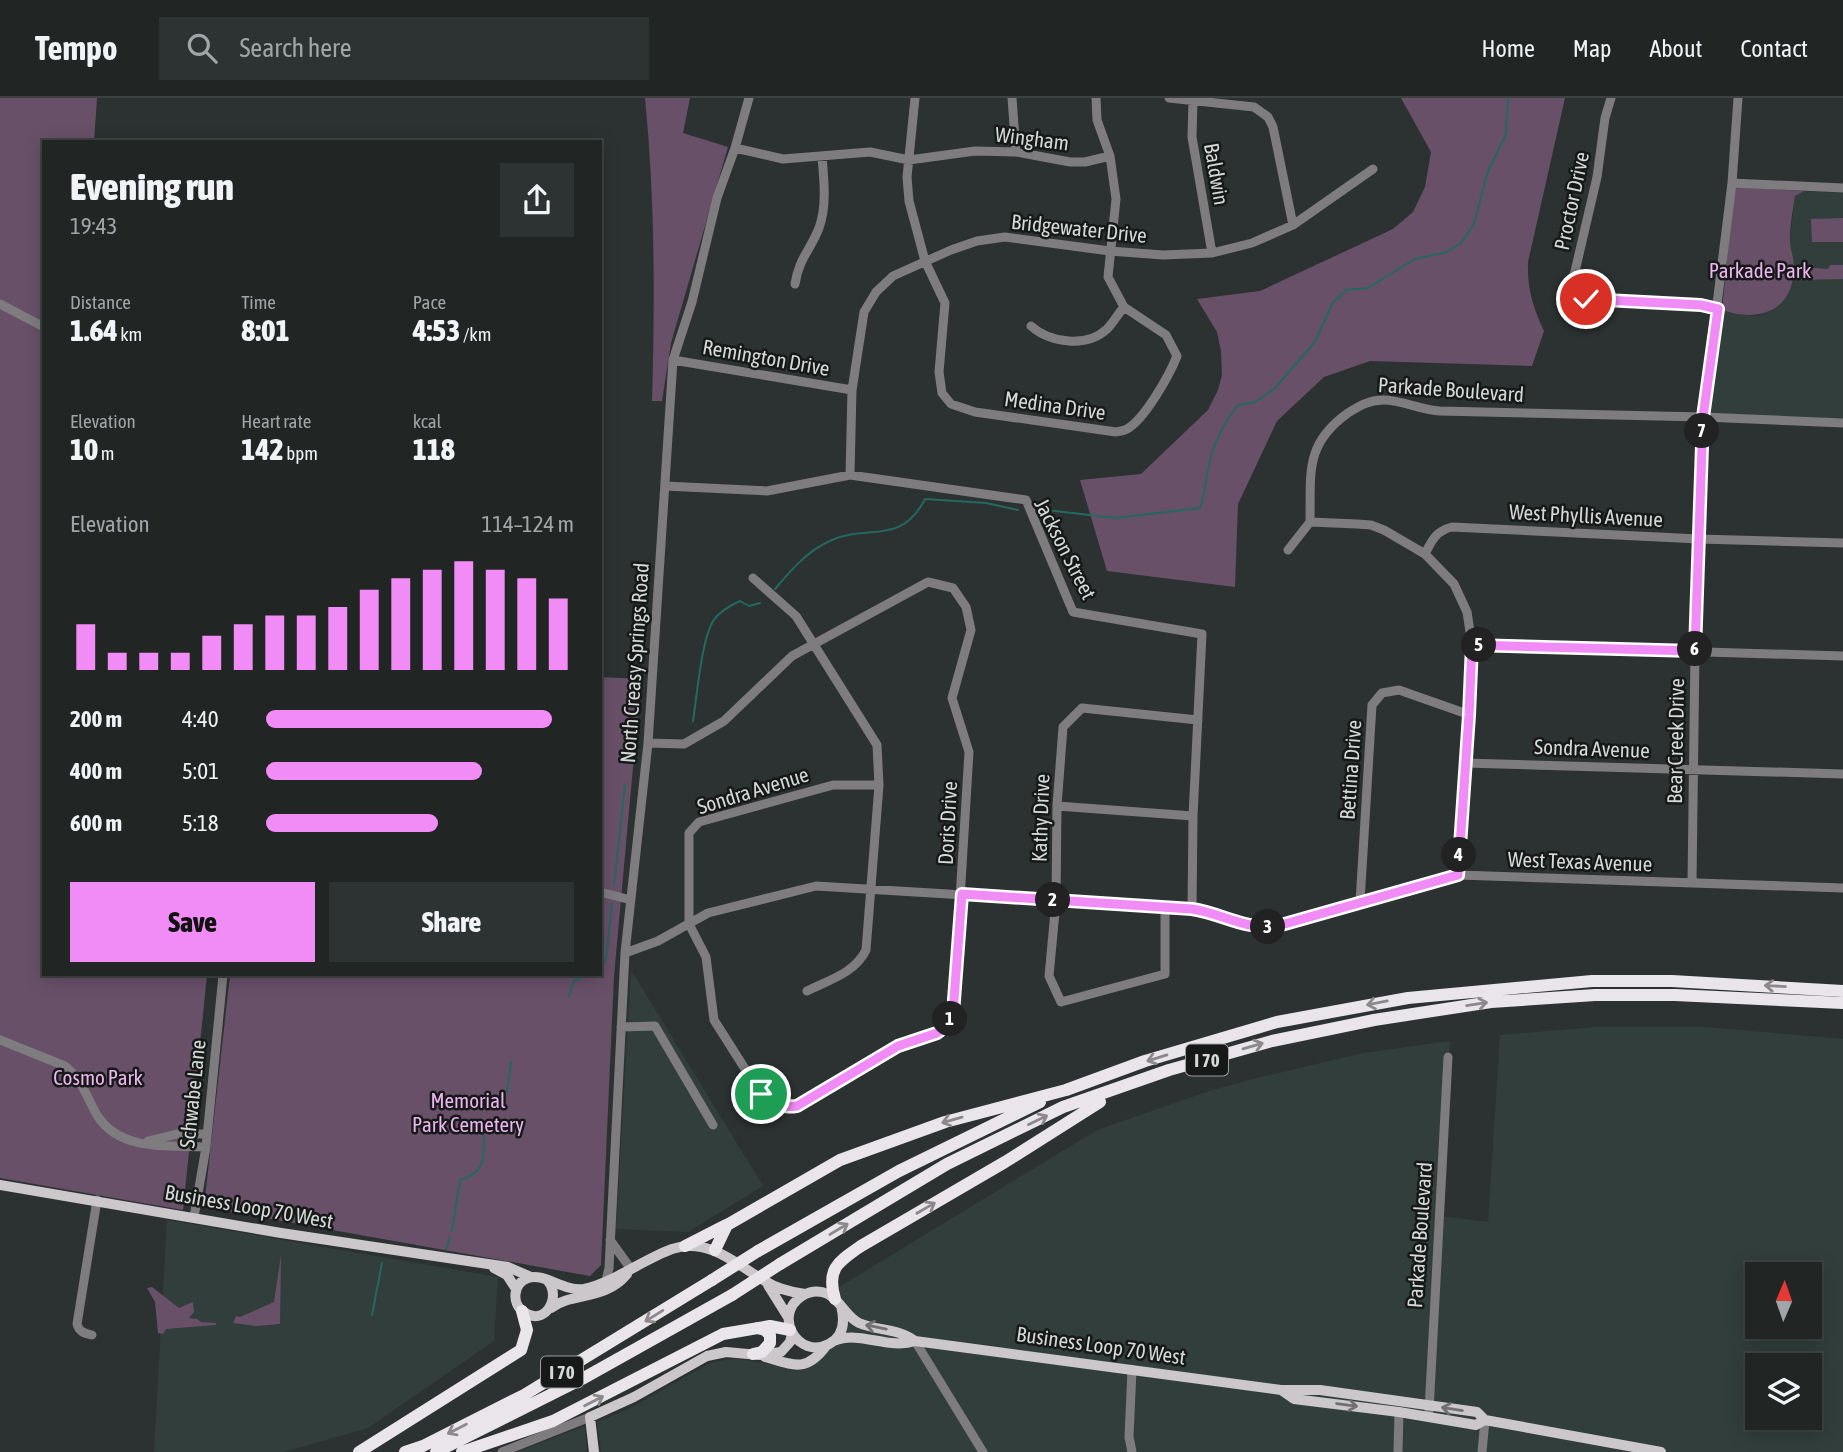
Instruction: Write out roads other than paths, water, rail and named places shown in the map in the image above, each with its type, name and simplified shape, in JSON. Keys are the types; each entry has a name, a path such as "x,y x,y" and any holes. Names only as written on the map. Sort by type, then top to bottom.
{"highway":[{"name":"I 70","path":"405,1452 423,1446 524,1395 758,1251 899,1171 1066,1090 1145,1061 1277,1022 1408,998 1592,981 1672,981 1843,991"},
{"name":"I 70","path":"436,1452 582,1379 732,1295 947,1164 1063,1107 1146,1079 1272,1041 1374,1020 1491,1002 1595,995 1662,995 1843,1003"},
{"path":"838,1303 832,1285 834,1270 840,1260 1005,1162 1087,1108 1146,1079"},
{"path":"685,1246 840,1160 945,1122 1066,1090"},
{"path":"715,1250 727,1225"},
{"path":"359,1452 521,1350 527,1330 522,1311"},
{"path":"462,1452 553,1422 723,1334 770,1326 790,1327"},
{"path":"754,1328 765,1330 770,1335 770,1343 762,1352 756,1354"}],"main road":[{"name":"Business Loop 70 West","path":"0,1185 508,1267 531,1277"},
{"path":"516,1289 522,1281 531,1277 541,1277 572,1289 582,1289 662,1253 685,1246 715,1250 766,1283 789,1292 819,1292 838,1303 843,1325 811,1362 793,1365 756,1354"},
{"path":"491,1266 507,1275 516,1289 516,1301 528,1315 540,1315 557,1303 601,1293 624,1278 631,1269"},
{"path":"548,1281 555,1297 550,1308"},
{"path":"766,1283 781,1303 790,1327 807,1346 830,1343"},
{"path":"594,1452 590,1416 634,1397 707,1356 726,1352 781,1352 790,1342 795,1301 805,1294"},
{"name":"Business Loop 70 West","path":"838,1303 857,1322 905,1333 915,1341"},
{"name":"Business Loop 70 West","path":"830,1343 846,1337 901,1346 915,1341 1281,1390 1321,1390 1429,1411 1476,1425 1485,1420 1661,1452"},
{"name":"Business Loop 70 West","path":"1281,1390 1294,1399 1399,1412 1429,1411"}],"street":[{"name":"North Creasy Springs Road","path":"606,1280 625,953 648,743 673,360 692,302 717,198 749,98"},
{"path":"915,98 907,177 909,201 925,261"},
{"path":"1012,98 1016,152"},
{"path":"1031,326 1041,335 1066,341 1085,341 1106,331 1124,307 1108,277 1116,199 1110,156 1097,120 1096,98"},
{"path":"1169,98 1254,107 1268,117 1273,127 1293,225"},
{"name":"Proctor Drive","path":"1611,98 1605,118 1597,177 1573,280 1575,292 1586,299 1701,305 1718,309"},
{"name":"Bear Creek Drive","path":"1692,883 1695,651 1703,417 1732,183 1738,98"},
{"name":"Baldwin","path":"1193,100 1192,137 1212,253"},
{"name":"Wingham","path":"735,148 783,159 822,157 849,152 870,152 909,160 975,151 1016,152 1070,162 1085,162 1110,156"},
{"path":"795,284 798,265 819,229 823,210 822,157"},
{"name":"Bridgewater Drive","path":"850,475 852,390 864,312 876,292 893,276 977,241 1005,237 1110,251 1163,255 1212,253 1252,243 1293,225 1373,169"},
{"path":"1732,183 1843,188"},
{"name":"Medina Drive","path":"925,261 945,303 939,372 942,393 951,404 960,409 1116,432 1128,429 1168,379 1177,356 1166,335 1124,307"},
{"path":"0,304 42,326"},
{"name":"Remington Drive","path":"673,360 852,390"},
{"name":"Parkade Boulevard","path":"1310,522 1311,471 1319,441 1327,429 1360,405 1372,401 1394,401 1440,411 1843,423"},
{"name":"Jackson Street","path":"665,486 767,491 850,475 1026,500 1073,612 1202,634 1193,816 1192,909"},
{"path":"1288,550 1310,522 1371,525 1424,554 1454,584 1467,612 1472,645 1458,875"},
{"name":"West Phyllis Avenue","path":"1424,554 1441,530 1452,527 1699,539 1843,542"},
{"path":"753,578 796,616 877,745 878,785 866,950 860,962 807,991"},
{"name":"Doris Drive","path":"648,743 684,744 724,721 792,656 928,582 953,588 966,607 971,630 952,698 969,752 953,1013 946,1026 937,1033 898,1046 797,1106 785,1108 771,1104 761,1094 714,1020 706,957 690,924"},
{"path":"1472,645 1843,656"},
{"name":"Bettina Drive","path":"1360,902 1372,705 1382,693 1399,690 1469,715"},
{"name":"Kathy Drive","path":"1165,907 1165,974 1061,1002 1049,976 1056,901 1057,806 1063,727 1082,708 1198,720"},
{"name":"Sondra Avenue","path":"1465,762 1843,774"},
{"name":"Sondra Avenue","path":"690,924 689,833 699,822 833,785 878,785"},
{"path":"1057,806 1193,816"},
{"name":"West Texas Avenue","path":"625,953 648,946 721,908 816,886 1192,909 1255,928 1274,927 1458,875 1843,888"},
{"path":"602,893 631,900"},
{"name":"Schwabe Lane","path":"194,1217 206,1147 223,976"},
{"path":"621,1027 655,1026 713,1125"},
{"path":"0,1040 65,1066 81,1083 104,1125 124,1141 206,1147"},
{"name":"Parkade Boulevard","path":"1429,1411 1448,1056"},
{"path":"139,1143 177,1134 207,1134"},
{"path":"92,1335 83,1333 77,1324 97,1200"},
{"path":"610,1240 631,1269"},
{"path":"915,1341 982,1452"},
{"path":"1132,1370 1129,1437 1132,1452"},
{"path":"1398,1452 1399,1412"},
{"path":"502,1452 590,1416"},
{"path":"1482,1452 1485,1420"}],"waterway":[{"path":"1038,509 1115,518 1200,508 1212,452 1228,420 1238,405 1255,402 1274,389 1315,342 1332,304 1346,290 1368,288 1415,259 1447,252 1461,243 1474,224 1487,174 1506,134 1508,98"},
{"path":"775,589 800,561 823,544 858,533 895,528 916,514 925,499 986,503 1018,510"},
{"path":"693,721 702,655 713,621 725,609 740,601 749,606 760,603"},
{"path":"614,886 625,785"},
{"path":"602,965 606,959 612,903"},
{"path":"569,996 574,981 585,976"},
{"path":"507,1092 511,1062"},
{"path":"452,1231 460,1180 476,1172 483,1159 485,1125"},
{"path":"446,1249 450,1237"},
{"path":"372,1315 382,1263"}],"park label":[{"name":"Parkade Park","path":"1760,271"},
{"name":"Cosmo Park","path":"98,1078"},
{"name":"Memorial Park Cemetery","path":"468,1113"}]}
